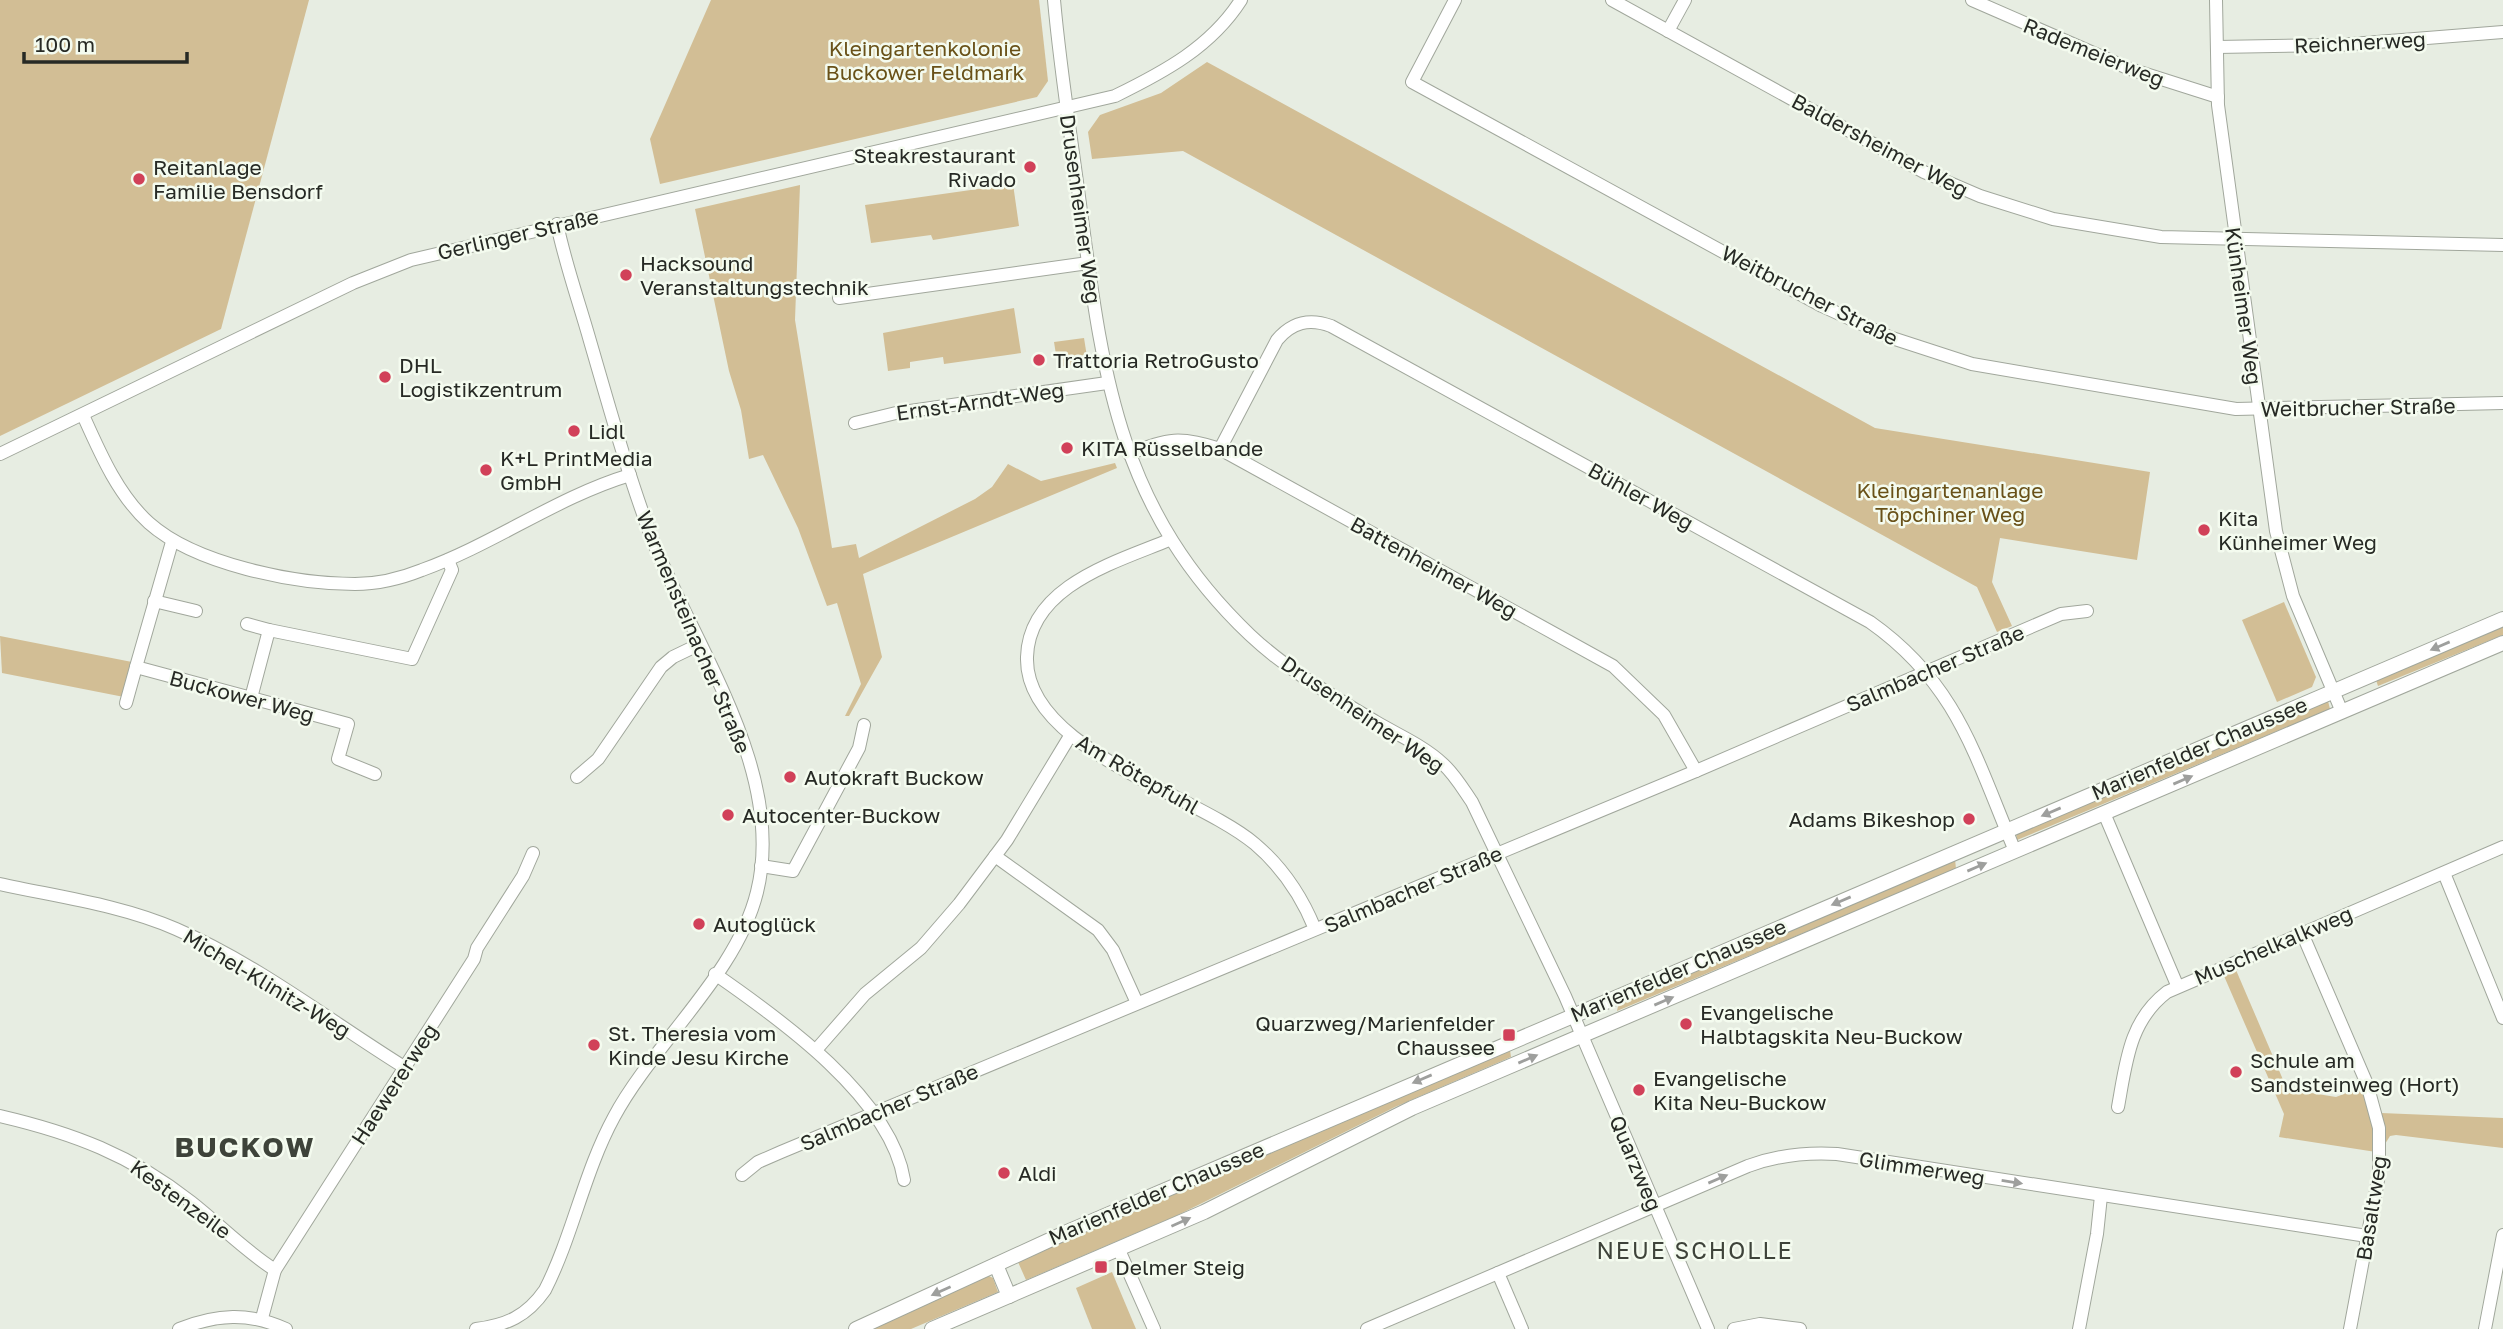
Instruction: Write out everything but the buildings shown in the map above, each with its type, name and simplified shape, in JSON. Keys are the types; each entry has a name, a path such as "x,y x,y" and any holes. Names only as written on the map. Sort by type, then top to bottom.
{"main road":[{"name":"Marienfelder Chaussee","path":"856,1329 1066,1231 2503,619"},
{"name":"Marienfelder Chaussee","path":"932,1329 1119,1250 1235,1197 1402,1113 2503,643"},
{"path":"996,1265 1009,1296"}],"street":[{"name":"Drusenheimer Weg","path":"1054,0 1088,263 1107,383 1129,454 1169,540 1210,594 1262,645 1314,684 1443,763 1472,802 1582,1036"},
{"name":"Gerlinger Straße","path":"0,454 353,283 411,260 556,223 1115,96 1169,68 1196,50 1241,0"},
{"name":"Weitbrucher Straße","path":"1455,0 1412,82 1822,306 1892,338 1972,364 2236,409 2503,403"},
{"name":"Baldersheimer Weg","path":"1612,0 1898,159 1980,197 2053,219 2102,230 2161,237 2503,245"},
{"path":"1668,31 1685,0"},
{"name":"Rademeierweg","path":"1972,0 2130,69 2218,97"},
{"name":"Künheimer Weg","path":"2216,0 2218,97 2259,410 2282,561 2293,596 2342,712"},
{"name":"Reichnerweg","path":"2217,47 2339,45 2503,32"},
{"name":"Warmensteinacher Straße","path":"476,1329 511,1321 534,1306 553,1274 615,1115 715,974 753,908 761,866 761,827 752,772 729,705 670,582 630,475 556,223"},
{"path":"839,299 1088,263"},
{"name":"Bühler Weg","path":"1220,449 1286,329 1298,323 1321,323 1870,622 1899,642 1927,671 1961,723 2015,851"},
{"name":"Ernst-Arndt-Weg","path":"855,423 896,413 1107,383"},
{"path":"83,415 108,469 132,504 172,541 217,559 267,572 348,584 388,580 448,561 630,475"},
{"name":"Battenheimer Weg","path":"1129,454 1163,440 1180,438 1220,449 1613,666 1664,715 1696,771"},
{"name":"Am Rötepfuhl","path":"1169,540 1080,579 1055,599 1034,627 1027,655 1030,684 1045,711 1070,736 1228,825 1255,844 1296,891 1315,929"},
{"path":"126,703 172,541"},
{"path":"247,624 412,659 452,570 448,561"},
{"path":"154,601 196,611"},
{"name":"Salmbacher Straße","path":"742,1175 758,1162 1696,771 2061,614 2087,611"},
{"path":"251,698 269,630"},
{"path":"577,777 598,759 661,667 699,644"},
{"name":"Buckower Weg","path":"136,667 251,698 350,720 338,759 375,774"},
{"path":"761,866 793,871 859,748 864,725"},
{"path":"816,1050 865,994 927,941 995,856 1070,736"},
{"name":"Muschelkalkweg","path":"2104,813 2177,985 2503,847"},
{"name":"Haewererweg","path":"261,1318 275,1270 474,959 477,948 523,876 533,853"},
{"path":"995,856 1098,930 1117,957 1137,1003"},
{"path":"2444,873 2503,1018"},
{"name":"Michel-Klinitz-Weg","path":"0,884 125,911 175,928 221,951 404,1067"},
{"name":"Basaltweg","path":"2302,933 2376,1111 2380,1157 2350,1329"},
{"path":"715,974 816,1050 873,1114 898,1154 904,1180"},
{"path":"2118,1107 2129,1048 2138,1025 2152,1004 2177,985"},
{"name":"Quarzweg","path":"1582,1036 1708,1329"},
{"name":"Kestenzeile","path":"0,1116 81,1137 128,1159 191,1202 275,1270"},
{"name":"Glimmerweg","path":"1367,1329 1769,1158 1803,1152 1837,1154 2367,1236"},
{"path":"2079,1329 2097,1234 2101,1196"},
{"path":"2486,1329 2503,1235"},
{"path":"1119,1250 1154,1329"},
{"path":"1498,1273 1522,1329"},
{"path":"179,1329 221,1318 261,1318 286,1329"},
{"path":"1734,1329 1760,1325 1800,1329"}],"green space":[{"name":"Reitanlage Familie Bensdorf","path":"0,0 309,0 221,329 0,436"},
{"name":"Kleingartenkolonie Buckower Feldmark","path":"711,0 1039,0 1048,81 1037,97 660,184 650,139"},
{"name":"Kleingartenanlage Töpchiner Weg","path":"1207,62 1875,428 2150,472 2137,560 2000,538 1992,582 2012,626 1997,632 1977,587 1183,151 1092,159 1088,132 1100,115 1161,93"},
{"path":"1013,184 1019,226 933,240 931,235 871,243 865,205"},
{"path":"800,185 795,320 832,548 856,544 859,558 975,499 992,487 1008,464 1041,481 1115,463 1117,468 863,574 882,657 849,716 845,716 861,684 837,603 827,606 798,528 763,455 749,459 741,410 729,371 695,209"},
{"path":"1014,308 1021,353 944,364 943,357 910,362 910,368 888,371 883,333"},
{"path":"1084,338 1088,363 1058,367 1054,342"},
{"path":"2284,602 2316,677 2312,687 2277,702 2242,620"},
{"path":"2503,624 2503,635 2378,686 2376,680"},
{"path":"0,636 132,662 124,697 2,673"},
{"path":"2328,701 2330,709 2017,840 2016,833"},
{"path":"1955,859 1956,869 1617,1011 1618,1006 1662,983"},
{"path":"2236,970 2287,1089 2336,1097 2362,1087 2372,1117 2376,1152 2279,1137 2284,1114 2224,976"},
{"path":"1510,1050 1511,1057 1395,1107 1176,1216 1026,1280 1018,1262 1055,1243"},
{"path":"2381,1113 2503,1118 2503,1148 2396,1135 2390,1136 2385,1144"},
{"path":"1112,1272 1136,1329 1092,1329 1076,1288"},
{"path":"989,1276 993,1278 998,1292 911,1329 869,1329"}],"place":[{"name":"Steakrestaurant Rivado","path":"1030,167"},
{"name":"Reitanlage Familie Bensdorf","path":"139,179"},
{"name":"Hacksound Veranstaltungstechnik","path":"626,275"},
{"name":"Trattoria RetroGusto","path":"1039,360"},
{"name":"DHL Logistikzentrum","path":"385,377"},
{"name":"Lidl","path":"574,431"},
{"name":"KITA Rüsselbande","path":"1067,448"},
{"name":"K+L PrintMedia GmbH","path":"486,470"},
{"name":"Kita Künheimer Weg","path":"2204,530"},
{"name":"Autokraft Buckow","path":"790,777"},
{"name":"Autocenter-Buckow","path":"728,815"},
{"name":"Adams Bikeshop","path":"1969,819"},
{"name":"Autoglück","path":"699,924"},
{"name":"Evangelische Halbtagskita Neu-Buckow","path":"1686,1024"},
{"name":"Quarzweg/Marienfelder Chaussee","path":"1509,1035"},
{"name":"St. Theresia vom Kinde Jesu Kirche","path":"594,1045"},
{"name":"Schule am Sandsteinweg (Hort)","path":"2236,1072"},
{"name":"Evangelische Kita Neu-Buckow","path":"1639,1090"},
{"name":"Aldi","path":"1004,1173"},
{"name":"Delmer Steig","path":"1101,1267"}],"district":[{"name":"BUCKOW","path":"245,1146"},
{"name":"NEUE SCHOLLE","path":"1695,1250"}]}
